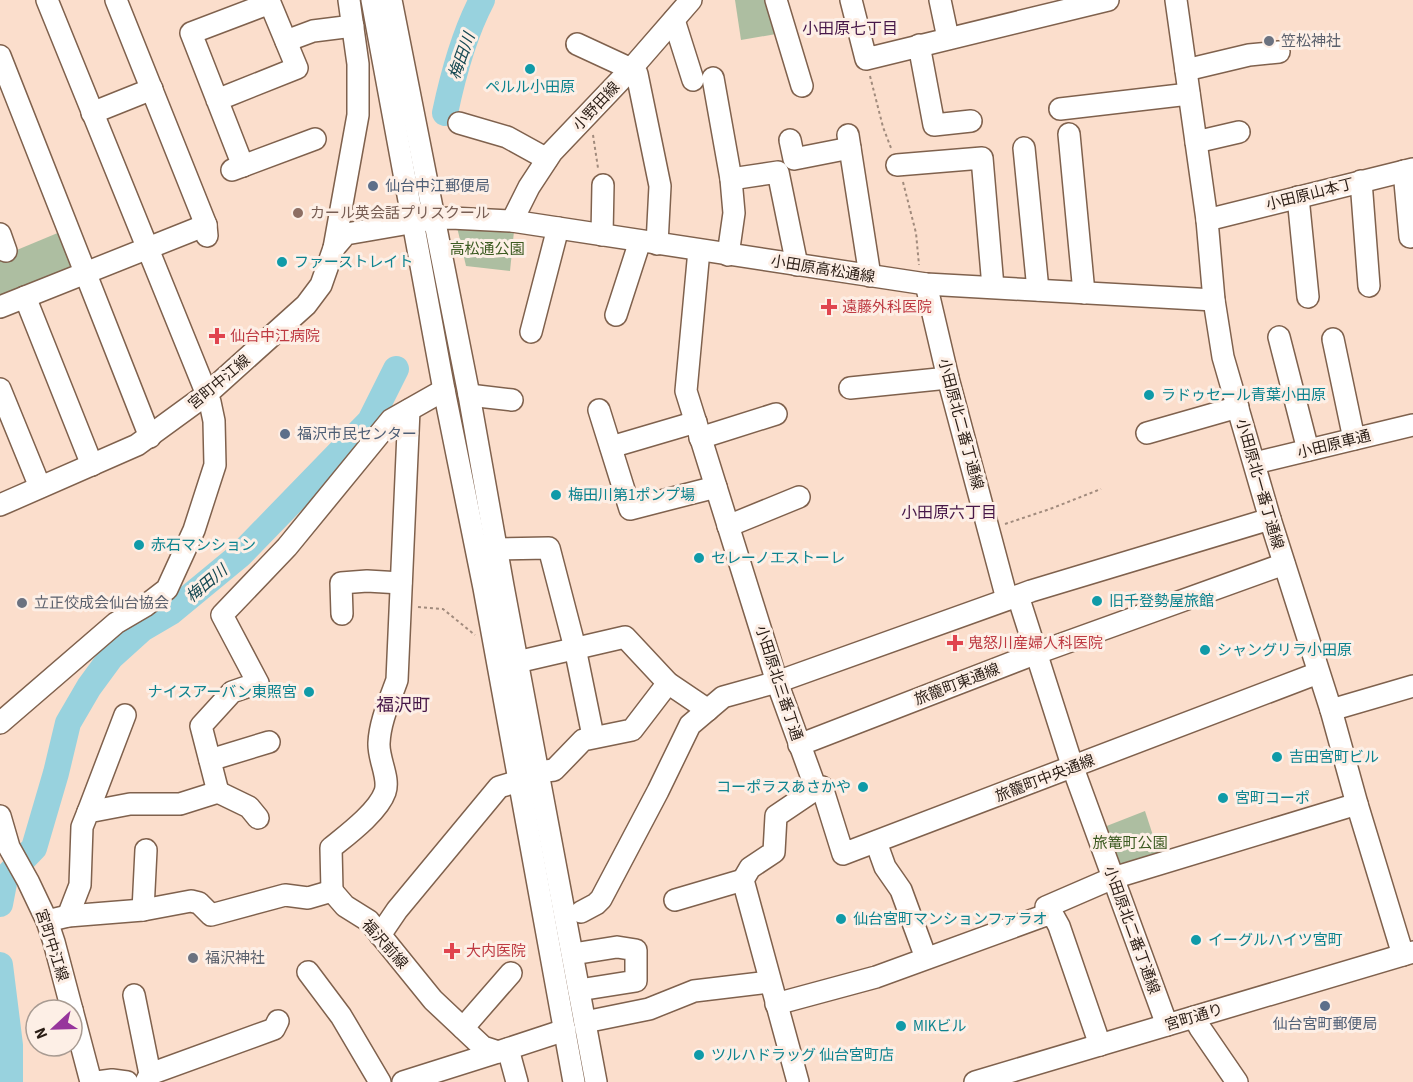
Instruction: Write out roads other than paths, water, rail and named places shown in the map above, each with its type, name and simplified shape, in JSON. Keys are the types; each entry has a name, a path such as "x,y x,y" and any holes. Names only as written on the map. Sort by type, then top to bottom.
{"street":[{"path":"0,723 116,623 145,606 166,589 194,530 214,465 214,422 207,394 47,0"},
{"path":"0,307 147,248 206,231 116,0"},
{"name":"宮町中江線","path":"0,505 137,445 150,437 207,394 306,305 321,285 334,248 358,115 358,64 349,0"},
{"path":"372,0 424,220 469,395 517,662 529,777 574,1082"},
{"path":"391,0 424,220 444,390 482,576 573,954 596,1082"},
{"name":"小野田線","path":"512,221 529,187 547,159 631,69 691,0"},
{"path":"776,0 802,86"},
{"path":"851,0 866,59 948,38 1029,9 1108,0"},
{"path":"940,0 948,38"},
{"name":"小田原北一番丁通線","path":"1176,0 1207,220 1214,300 1223,357 1357,804 1408,954"},
{"path":"217,100 297,68 270,3 191,33 217,100 237,168 315,139"},
{"path":"674,20 703,79 730,179 734,213 728,255"},
{"path":"286,41 313,31 353,26"},
{"path":"577,44 637,74 660,186 648,243 616,315"},
{"path":"919,45 934,125 971,121"},
{"path":"1186,70 1249,55 1279,52"},
{"path":"0,56 150,437"},
{"path":"93,113 152,89"},
{"path":"1060,109 1189,94"},
{"path":"459,123 507,137 547,159"},
{"path":"1196,142 1239,132"},
{"path":"1069,134 1084,293"},
{"path":"790,140 794,159 849,142 870,276"},
{"path":"1024,148 1038,290"},
{"path":"897,165 982,158 993,288"},
{"path":"1408,170 1410,237"},
{"name":"小田原山本丁","path":"1207,220 1408,170"},
{"path":"730,179 778,172 797,265"},
{"path":"1361,181 1369,286"},
{"path":"602,235 603,185"},
{"path":"1298,197 1308,297"},
{"name":"小田原高松通線","path":"424,220 451,218 512,221 926,284 1214,300"},
{"path":"334,248 346,234 424,220"},
{"path":"531,332 558,228"},
{"name":"小田原北三番丁通","path":"699,250 686,391 777,682 816,789"},
{"name":"小田原北二番丁通線","path":"926,284 948,378 988,528 1013,598 1037,653 1073,768 1167,1025"},
{"path":"25,297 92,465"},
{"path":"1279,337 1308,450"},
{"path":"1333,339 1354,439"},
{"path":"850,388 948,378"},
{"path":"0,389 40,487"},
{"path":"218,792 201,726 232,692 258,684 222,615 287,547 391,420 444,390"},
{"path":"469,395 512,400"},
{"path":"1147,433 1238,407"},
{"path":"46,921 68,916 143,910 191,902 199,903 211,915 285,895 308,898 332,891 331,848 362,823 385,794 387,781 381,766 379,743 384,715 397,680 409,410"},
{"path":"599,410 630,509 716,487"},
{"path":"611,447 776,414"},
{"name":"小田原車通","path":"1255,463 1413,425"},
{"path":"728,526 799,497"},
{"path":"581,912 601,899 690,725 723,697 777,682 1013,598 1270,519"},
{"path":"496,549 549,548 575,648 594,736"},
{"name":"旅籠町東通線","path":"799,745 1037,653 1284,564"},
{"path":"342,614 341,583 368,581 401,583"},
{"path":"517,662 625,637 668,682 708,710"},
{"name":"旅籠町中央通線","path":"816,789 822,787 843,854 1318,673"},
{"path":"380,935 499,787 554,770 583,740 632,730 668,682"},
{"path":"1330,710 1413,687"},
{"path":"68,916 80,885 82,827 125,715"},
{"path":"210,760 269,742"},
{"path":"675,900 743,880 750,868 774,852 776,816 816,789"},
{"path":"88,812 130,804 180,804 218,792 249,807 258,818"},
{"path":"1046,915 1046,907 1113,878 1357,804"},
{"path":"0,816 7,854"},
{"path":"876,842 885,867 901,890 926,958"},
{"path":"143,910 146,850"},
{"name":"宮町中江線","path":"7,854 28,881 46,921 69,998"},
{"path":"743,880 798,1082"},
{"name":"福沢前線","path":"332,891 345,906 369,921 433,1000 483,1047 503,1051"},
{"path":"776,1004 876,977 1046,915 1054,917 1059,926 1100,1045"},
{"path":"573,954 617,946 636,950 636,981 579,990"},
{"name":"宮町通り","path":"989,1080 1408,954"},
{"path":"308,972 340,1016 380,1082"},
{"path":"463,1028 512,973"},
{"path":"585,1022 649,1009 694,990 769,982"},
{"path":"134,995 148,1078 274,1029 278,1021"},
{"path":"1194,1017 1237,1082"},
{"path":"403,1082 565,1030"},
{"path":"503,1051 517,1082"},
{"name":"宮町中江線","path":"84,1055 91,1082"},
{"path":"97,1082 112,1080 127,1082"}],"waterway":[{"name":"梅田川","path":"445,113 460,55 482,0"},
{"name":"梅田川","path":"0,904 5,878 34,848 68,723 89,687 111,657 142,629 171,612 240,555 370,421 396,369"},
{"name":"梅田川","path":"0,965 10,1045 10,1082"}],"place":[{"name":"笠松神社","path":"1269,41"},
{"name":"ペルル小田原","path":"530,69"},
{"name":"仙台中江郵便局","path":"373,186"},
{"name":"カール英会話プリスクール","path":"298,213"},
{"name":"ファーストレイト","path":"282,262"},
{"name":"遠藤外科医院","path":"829,307"},
{"name":"仙台中江病院","path":"217,336"},
{"name":"ラドゥセール青葉小田原","path":"1149,395"},
{"name":"福沢市民センター","path":"285,434"},
{"name":"梅田川第1ポンプ場","path":"556,495"},
{"name":"赤石マンション","path":"139,545"},
{"name":"セレーノエストーレ","path":"699,558"},
{"name":"旧千登勢屋旅館","path":"1097,601"},
{"name":"立正佼成会仙台協会","path":"22,603"},
{"name":"鬼怒川産婦人科医院","path":"955,643"},
{"name":"シャングリラ小田原","path":"1205,650"},
{"name":"ナイスアーバン東照宮","path":"309,692"},
{"name":"吉田宮町ビル","path":"1277,757"},
{"name":"コーポラスあさかや","path":"863,787"},
{"name":"宮町コーポ","path":"1223,798"},
{"name":"仙台宮町マンションファラオ","path":"841,919"},
{"name":"イーグルハイツ宮町","path":"1196,940"},
{"name":"大内医院","path":"452,951"},
{"name":"福沢神社","path":"193,958"},
{"name":"仙台宮町郵便局","path":"1325,1006"},
{"name":"MIKビル","path":"901,1026"},
{"name":"ツルハドラッグ 仙台宮町店","path":"699,1055"}],"district":[{"name":"小田原七丁目","path":"850,28"},
{"name":"小田原六丁目","path":"949,512"},
{"name":"福沢町","path":"403,705"}],"park label":[{"name":"高松通公園","path":"487,249"},
{"name":"旅篭町公園","path":"1130,843"}]}
